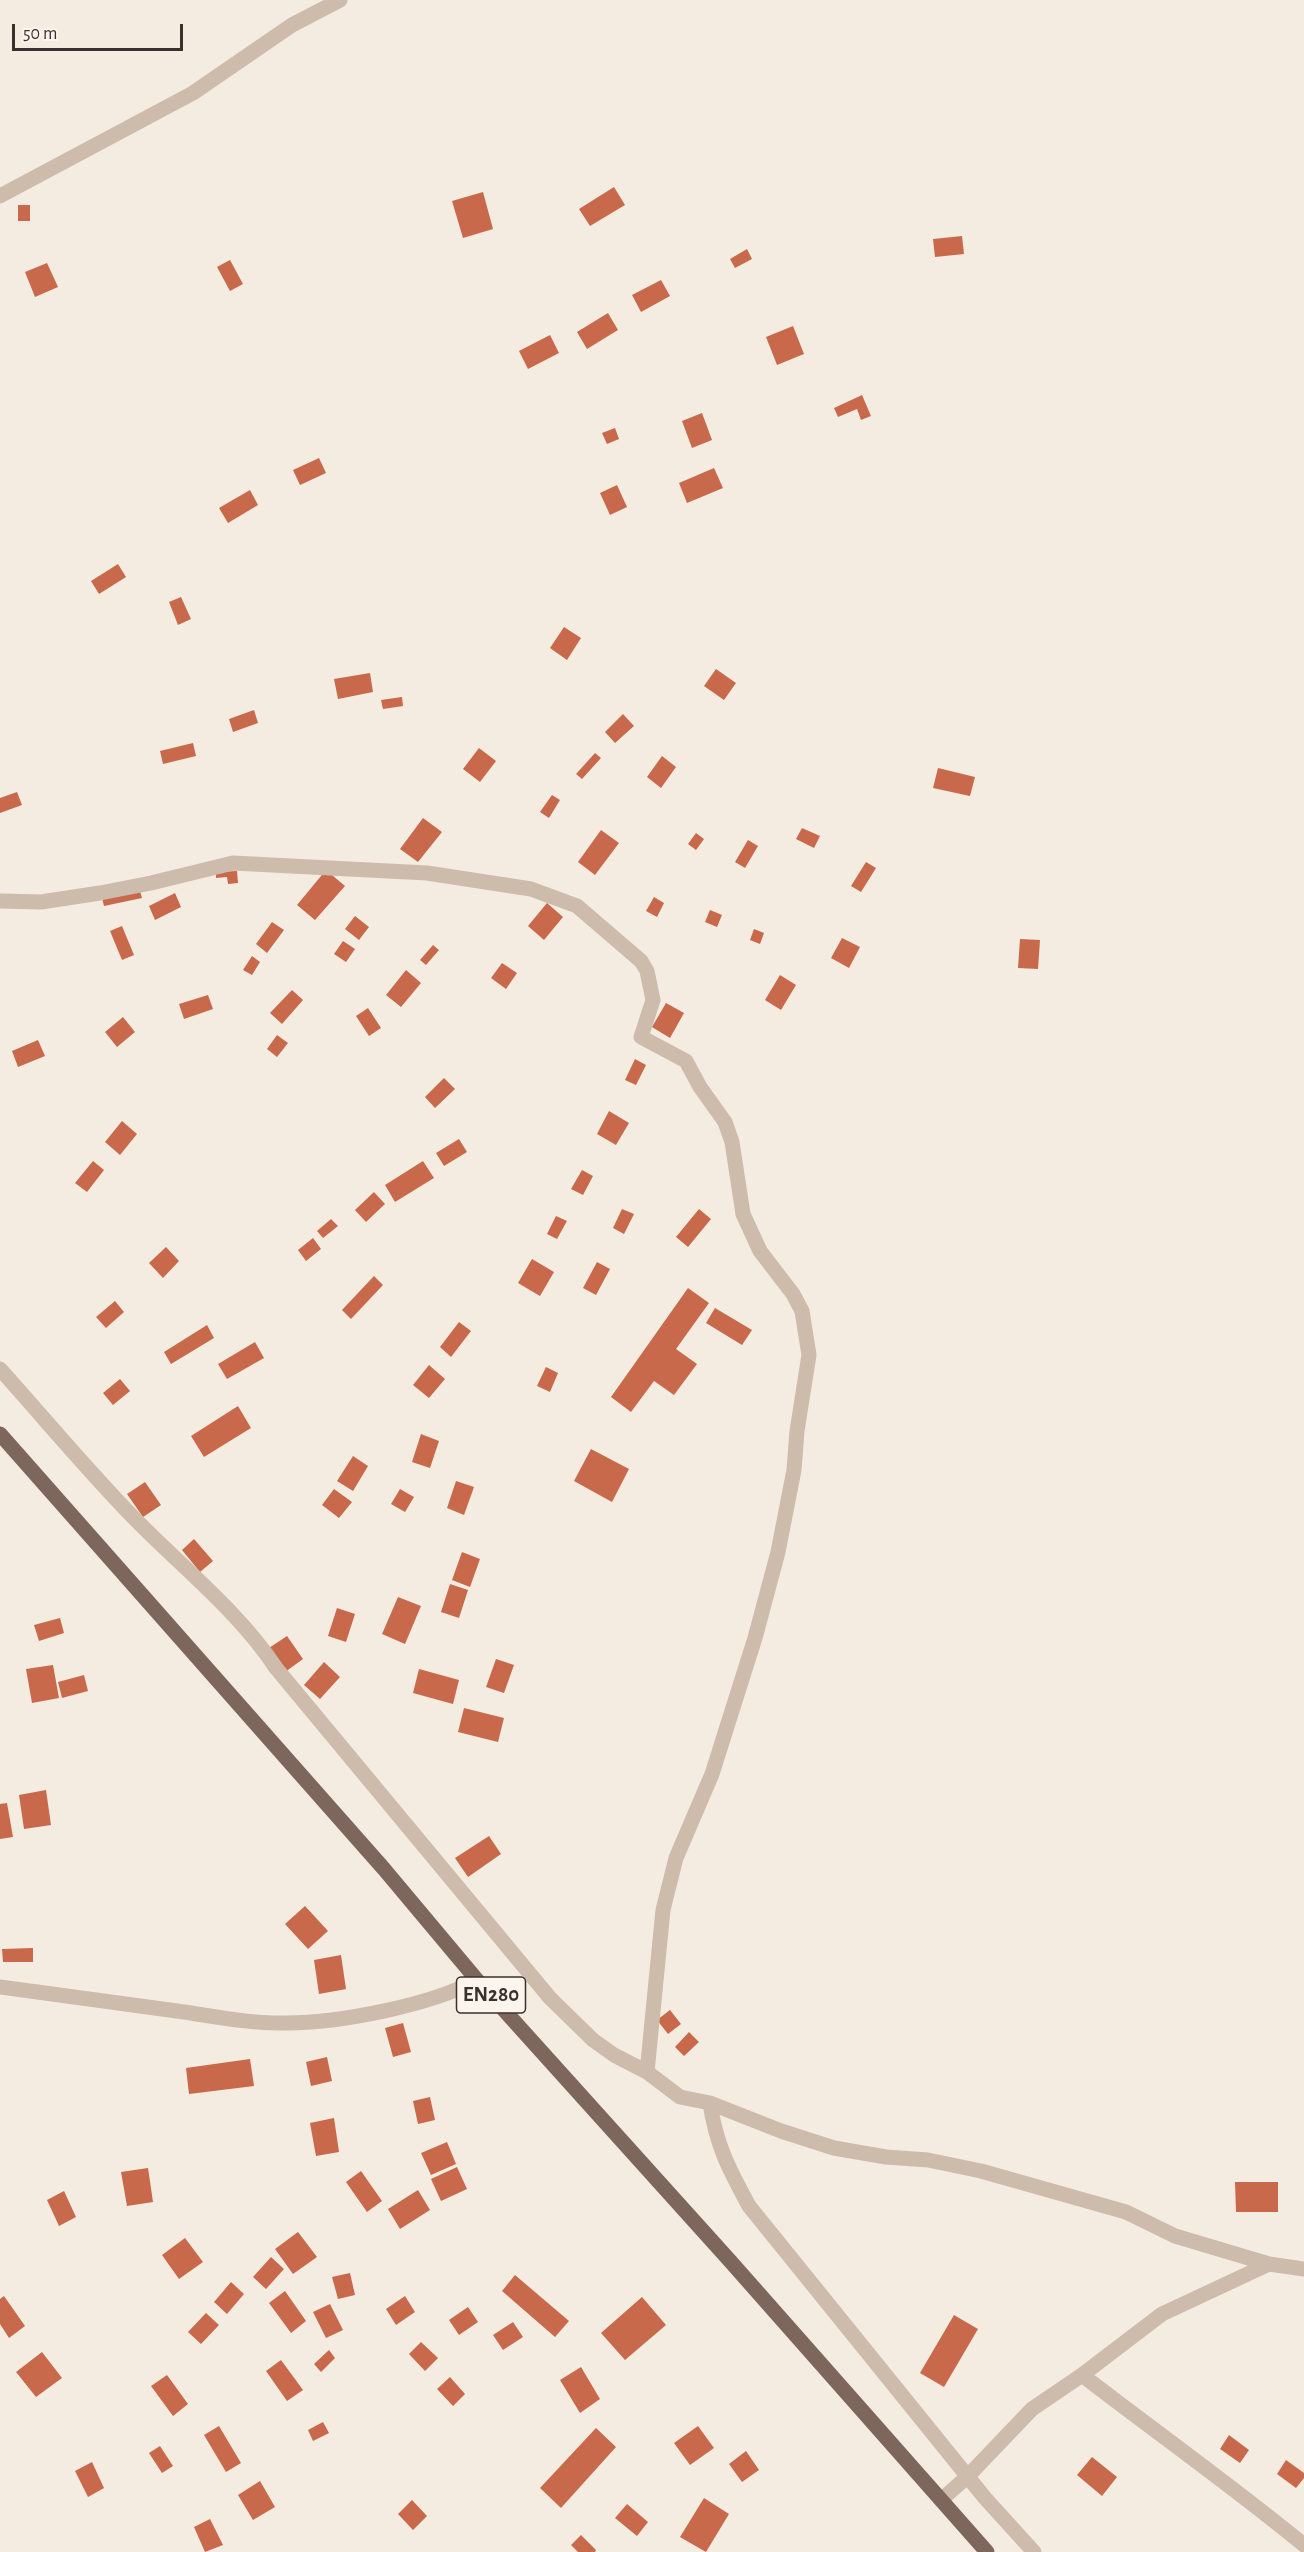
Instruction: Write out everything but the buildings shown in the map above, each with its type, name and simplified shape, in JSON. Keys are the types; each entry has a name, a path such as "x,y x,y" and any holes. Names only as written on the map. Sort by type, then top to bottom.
{"main road":[{"name":"EN280","path":"0,1434 384,1869 477,1980 987,2552"}],"street":[{"path":"0,196 193,93 292,25 340,0"},
{"path":"0,901 41,902 151,883 233,863 428,873 531,889 563,899 577,906 604,928 641,961 647,971 653,1000 641,1037 686,1061 700,1087 725,1122 732,1142 743,1214 760,1251 793,1294 802,1311 809,1355 797,1431 794,1470 778,1552 756,1638 712,1774 676,1858 665,1899 658,1941 647,2073"},
{"path":"0,1369 132,1516 265,1652 550,1998 593,2040 614,2055 647,2073 680,2097 710,2103 781,2131 834,2148 886,2157 928,2160 981,2171 1126,2212 1176,2236 1269,2264 1304,2269"},
{"path":"0,1987 230,2019 286,2024 333,2019 389,2009 455,1992 477,1980"},
{"path":"710,2103 714,2131 723,2158 749,2206 967,2477 1034,2552"},
{"path":"941,2500 967,2477 1032,2409 1082,2375 1162,2314 1269,2264"},
{"path":"1082,2375 1185,2455 1243,2495 1304,2545"}]}
